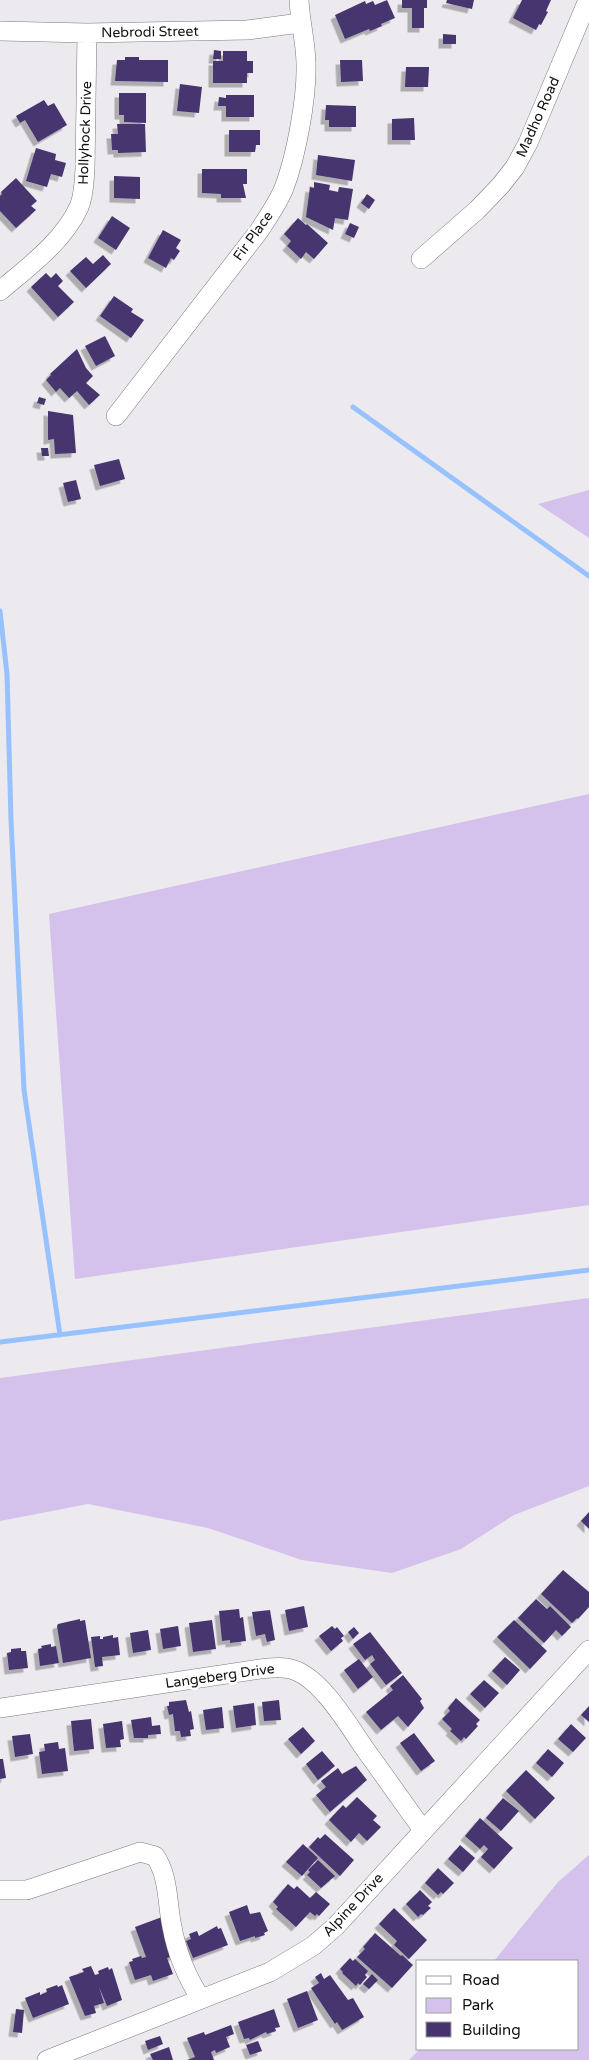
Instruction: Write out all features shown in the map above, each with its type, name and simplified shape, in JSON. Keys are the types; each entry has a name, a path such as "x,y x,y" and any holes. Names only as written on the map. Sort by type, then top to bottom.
{"street":[{"name":"Fir Place","path":"116,416 271,214 284,189 293,155 305,86 306,63 300,23 299,0"},
{"name":"Madho Road","path":"421,259 477,210 515,167 528,143 588,0"},
{"name":"Nebrodi Street","path":"0,31 87,33 247,30 300,23"},
{"name":"Hollyhock Drive","path":"0,291 58,239 79,206 84,187 85,169 87,33"},
{"name":"Alpine Drive","path":"47,2060 270,1972 313,1946 336,1926 589,1650"},
{"name":"Langeberg Drive","path":"0,1708 260,1669 281,1667 295,1670 318,1688 336,1710 423,1830"},
{"path":"0,1890 27,1890 140,1852 155,1856 163,1871 172,1928 180,1958 190,1982 201,1999"}],"green space":[{"path":"589,490 589,538 538,504"},
{"path":"589,794 589,1205 75,1279 49,914"},
{"path":"589,1298 589,1486 514,1515 461,1549 392,1573 302,1560 208,1528 88,1504 0,1521 0,1378"},
{"path":"589,1855 589,2060 409,2060 419,2050 579,2050 579,1960 495,1960 558,1882"}],"building":[{"path":"387,0 395,18 381,24 382,26 345,39 335,15 365,1 366,4 373,1 375,5"},
{"path":"402,0 427,0 427,8 424,8 424,28 412,28 412,8 402,8"},
{"path":"447,0 474,0 472,9 446,3"},
{"path":"522,0 551,0 546,11 548,12 536,30 513,18"},
{"path":"443,34 456,35 456,44 443,44"},
{"path":"214,50 221,51 221,59 213,59"},
{"path":"223,51 247,51 247,61 253,61 253,73 247,73 247,83 213,83 213,61 223,61"},
{"path":"125,57 139,57 139,60 168,60 168,82 115,81 117,60 125,60"},
{"path":"340,60 362,60 363,81 341,82"},
{"path":"406,67 429,67 428,87 405,87"},
{"path":"180,84 202,87 199,113 177,111"},
{"path":"119,93 146,93 146,123 124,122 124,115 119,115"},
{"path":"226,95 254,95 254,117 226,117 226,106 218,106 219,97 226,98"},
{"path":"44,100 48,106 54,103 67,125 38,142 25,120 20,123 16,116"},
{"path":"326,105 356,106 356,127 329,127 329,120 325,120"},
{"path":"414,118 415,140 392,140 392,119"},
{"path":"117,124 145,124 146,152 118,153 118,150 112,150 111,134 118,134"},
{"path":"229,130 260,130 260,145 256,145 255,152 229,152"},
{"path":"36,148 56,154 55,160 66,163 62,177 51,174 47,187 26,181"},
{"path":"318,155 355,160 352,181 316,175"},
{"path":"202,169 247,169 247,184 243,184 246,198 221,198 221,194 202,193"},
{"path":"114,176 140,177 140,199 114,198"},
{"path":"16,178 37,201 31,206 36,210 16,228 0,211 0,196 1,192"},
{"path":"314,182 330,185 329,190 338,192 339,187 353,189 348,220 335,218 333,230 306,217 310,187 314,188"},
{"path":"367,194 375,200 369,209 361,203"},
{"path":"112,216 130,228 116,250 98,238"},
{"path":"298,218 328,243 314,259 306,252 301,259 287,246 291,241 284,234"},
{"path":"350,223 359,227 354,238 345,234"},
{"path":"163,230 181,240 176,248 180,251 174,260 171,258 166,268 148,258"},
{"path":"103,255 111,264 86,288 70,271 86,257 93,264"},
{"path":"46,273 51,278 56,273 63,281 58,286 74,302 58,317 31,287"},
{"path":"114,296 133,309 131,312 144,320 131,338 100,316"},
{"path":"105,336 115,356 96,366 85,346"},
{"path":"77,349 86,368 93,376 86,383 100,395 89,405 77,391 69,398 60,388 56,392 46,380"},
{"path":"39,397 46,399 44,405 37,403"},
{"path":"48,411 73,415 76,453 55,454 54,439 48,440"},
{"path":"41,448 48,448 49,456 42,456"},
{"path":"119,459 125,479 100,486 94,465"},
{"path":"76,480 81,499 68,502 63,483"},
{"path":"589,1512 589,1529 581,1521"},
{"path":"563,1570 589,1592 589,1607 572,1623 541,1594"},
{"path":"536,1599 547,1609 550,1606 571,1627 562,1636 556,1630 544,1643 518,1618"},
{"path":"304,1606 308,1627 289,1631 285,1610"},
{"path":"239,1609 240,1618 243,1617 246,1641 230,1643 230,1640 222,1641 219,1611"},
{"path":"270,1610 275,1640 267,1642 265,1634 256,1636 252,1612"},
{"path":"80,1619 80,1621 85,1620 91,1658 63,1663 57,1626 58,1624"},
{"path":"212,1620 216,1649 193,1652 189,1623"},
{"path":"514,1620 547,1651 530,1669 497,1637"},
{"path":"178,1626 181,1646 163,1649 160,1629"},
{"path":"332,1626 335,1629 337,1627 344,1636 341,1638 343,1641 331,1651 319,1636"},
{"path":"354,1627 359,1633 353,1639 348,1632"},
{"path":"148,1630 151,1650 133,1653 130,1633"},
{"path":"370,1632 402,1673 386,1685 370,1664 375,1660 372,1655 365,1660 353,1644"},
{"path":"113,1635 113,1638 118,1637 120,1655 102,1657 103,1666 95,1667 91,1637 100,1636 100,1639 103,1639 103,1637"},
{"path":"51,1644 51,1647 56,1646 59,1663 40,1666 38,1649 42,1648 41,1646"},
{"path":"21,1648 21,1651 26,1651 28,1668 9,1670 7,1653 11,1652 11,1649"},
{"path":"505,1657 520,1670 507,1685 492,1671"},
{"path":"359,1659 373,1677 358,1689 344,1670"},
{"path":"403,1675 422,1699 420,1701 424,1708 408,1727 398,1716 381,1730 366,1712 393,1690 390,1686"},
{"path":"484,1680 499,1693 485,1708 470,1694"},
{"path":"456,1698 480,1720 476,1724 478,1726 466,1739 464,1737 461,1741 450,1731 452,1729 442,1719 450,1711 448,1708"},
{"path":"186,1700 189,1712 191,1711 194,1729 190,1730 191,1736 181,1737 180,1731 175,1731 173,1714 169,1715 167,1706 169,1706 169,1702"},
{"path":"279,1700 281,1720 264,1721 262,1702"},
{"path":"254,1703 256,1725 236,1728 233,1706"},
{"path":"589,1706 589,1722 581,1715"},
{"path":"222,1707 224,1728 206,1730 203,1710"},
{"path":"151,1717 152,1726 160,1725 161,1734 148,1735 148,1738 134,1738 131,1720"},
{"path":"91,1719 94,1749 74,1751 71,1721"},
{"path":"122,1721 124,1739 120,1740 121,1747 106,1748 103,1724"},
{"path":"571,1724 586,1738 573,1752 558,1739"},
{"path":"303,1727 315,1741 301,1754 288,1739"},
{"path":"414,1733 435,1761 421,1771 400,1743"},
{"path":"30,1734 33,1754 15,1757 12,1736"},
{"path":"58,1742 59,1749 65,1748 68,1771 42,1774 39,1752 45,1751 44,1744"},
{"path":"548,1749 564,1763 552,1777 536,1763"},
{"path":"322,1751 335,1766 318,1780 306,1764"},
{"path":"0,1759 3,1759 6,1778 0,1779"},
{"path":"356,1766 367,1780 330,1812 316,1795 326,1787 321,1781 338,1768 342,1774"},
{"path":"526,1770 555,1798 535,1819 506,1791"},
{"path":"357,1797 377,1816 373,1820 381,1827 367,1841 359,1833 351,1842 329,1820 343,1805 346,1808"},
{"path":"503,1798 519,1811 501,1831 486,1818"},
{"path":"480,1818 513,1848 494,1869 481,1857 488,1849 484,1845 480,1849 465,1836"},
{"path":"325,1834 354,1860 340,1876 309,1847 318,1837 320,1839"},
{"path":"303,1844 318,1858 302,1876 286,1862"},
{"path":"460,1845 475,1858 463,1872 448,1859"},
{"path":"318,1860 335,1876 321,1888 307,1875 310,1872 308,1870"},
{"path":"438,1868 454,1883 443,1894 441,1892 438,1895 425,1883"},
{"path":"288,1884 294,1889 297,1886 310,1898 316,1892 330,1904 319,1916 317,1914 315,1916 310,1912 296,1927 276,1909 278,1907 273,1902"},
{"path":"420,1890 432,1902 428,1906 431,1908 418,1917 406,1904"},
{"path":"247,1905 250,1914 260,1912 268,1931 264,1933 265,1935 240,1941 229,1912"},
{"path":"394,1908 427,1940 409,1959 394,1945 397,1941 379,1924"},
{"path":"162,1917 175,1956 167,1958 173,1974 153,1981 151,1975 135,1980 129,1962 141,1956 142,1958 146,1957 135,1927"},
{"path":"217,1926 218,1929 221,1928 228,1945 193,1958 186,1941 191,1939 189,1934 197,1931 199,1936"},
{"path":"375,1933 413,1965 392,1988 357,1957 365,1949 363,1947"},
{"path":"350,1958 353,1961 355,1959 368,1971 365,1975 367,1977 360,1985 358,1983 356,1986 340,1969"},
{"path":"91,1966 95,1975 99,1974 98,1971 108,1967 109,1970 112,1968 122,2000 107,2006 99,1987 104,2003 94,2006 96,2013 85,2016 69,1977 84,1972 82,1969"},
{"path":"321,1973 324,1979 330,1975 348,2000 353,1998 364,2017 342,2030 337,2022 335,2024 311,1988 319,1983 315,1977"},
{"path":"372,1974 378,1980 369,1989 363,1984"},
{"path":"57,1985 58,1987 62,1985 69,2004 33,2018 25,1998 40,1992 40,1995 47,1992 46,1989"},
{"path":"307,1991 318,2020 298,2028 287,1999"},
{"path":"16,2009 24,2010 22,2033 13,2032"},
{"path":"274,2009 280,2027 275,2028 276,2031 267,2034 266,2032 250,2040 249,2038 244,2039 238,2022"},
{"path":"231,2025 234,2034 226,2037 230,2047 216,2053 215,2050 211,2052 214,2060 187,2060 195,2057 187,2038 204,2032 205,2035"},
{"path":"160,2036 163,2044 148,2050 145,2041"},
{"path":"258,2041 262,2051 250,2055 246,2045"},
{"path":"169,2047 173,2060 153,2060 150,2054"}],"waterway":[{"path":"353,407 589,576"},
{"path":"0,611 7,674 11,820 24,1090 60,1335"},
{"path":"0,1342 589,1270"}]}
